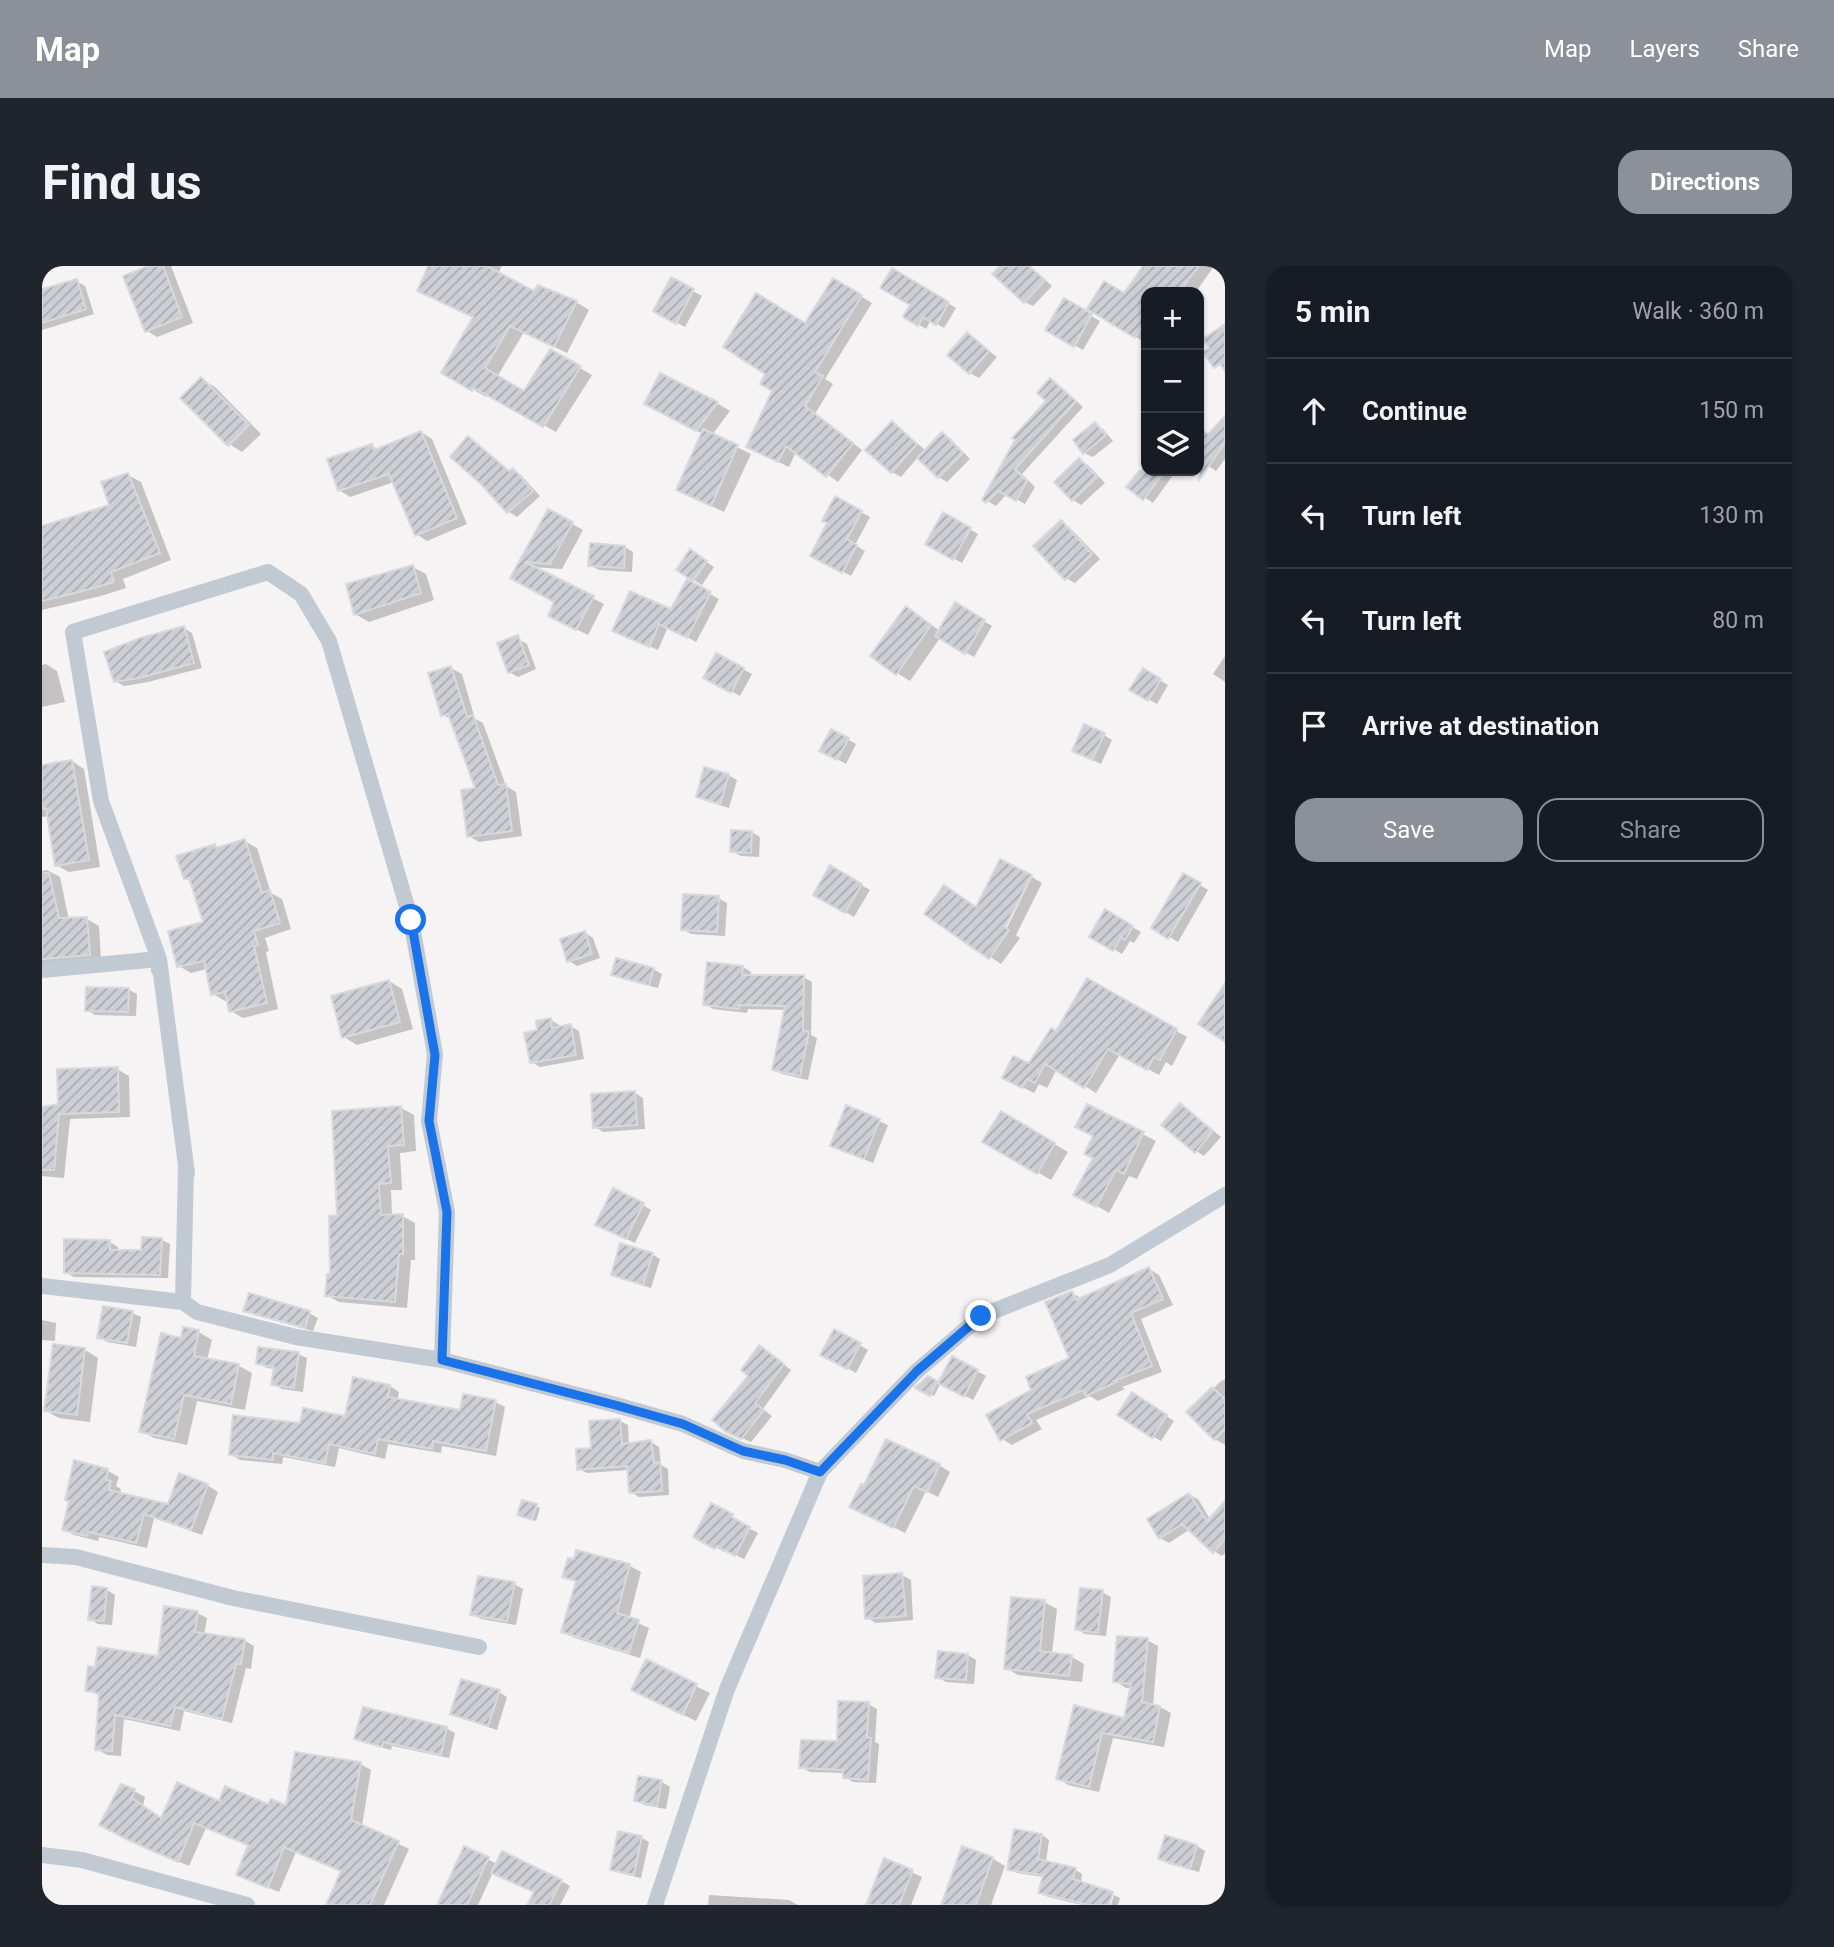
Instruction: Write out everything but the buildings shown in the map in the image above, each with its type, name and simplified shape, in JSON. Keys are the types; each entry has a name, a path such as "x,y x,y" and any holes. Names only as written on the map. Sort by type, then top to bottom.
{"street":[{"path":"183,1302 187,1173 171,1066 164,1041 159,959 101,801 73,632 268,572 301,594 329,641 411,920 435,1055 429,1121 447,1212 442,1360"},
{"path":"42,970 159,959"},
{"path":"655,1905 727,1689 820,1472 917,1371 981,1316 1110,1265 1225,1195"},
{"path":"42,1286 183,1302 197,1312 296,1337 442,1360 683,1424 743,1451 785,1460 820,1472"},
{"path":"42,1555 76,1557 246,1600 479,1647"},
{"path":"42,1855 82,1860 247,1905"}],"route":[{"path":"411,920 435,1055 429,1121 447,1212 442,1360 683,1424 743,1451 785,1460 820,1472 917,1371 981,1316"}]}
